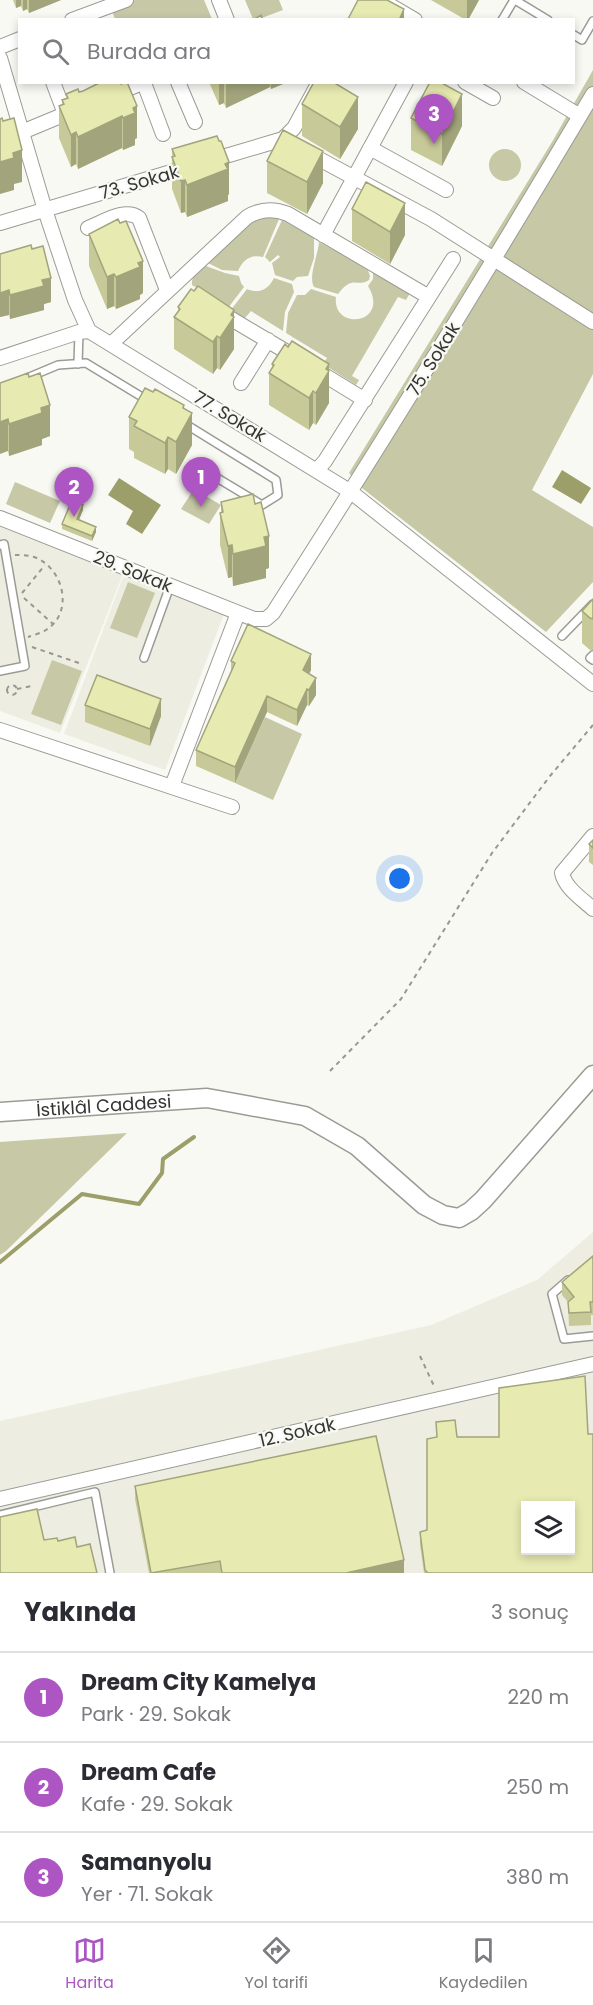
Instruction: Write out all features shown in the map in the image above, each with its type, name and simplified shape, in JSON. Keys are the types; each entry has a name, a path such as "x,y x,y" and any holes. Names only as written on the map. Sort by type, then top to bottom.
{"street":[{"path":"77,18 126,0"},
{"path":"219,0 226,18"},
{"path":"381,0 409,16 411,0"},
{"path":"0,47 18,40"},
{"name":"77. Sokak","path":"0,58 3,80 22,132 84,331 111,344 351,492 593,684"},
{"path":"54,84 65,114"},
{"path":"105,99 142,84"},
{"path":"144,84 163,134"},
{"path":"179,84 195,122"},
{"path":"318,84 294,128 283,139 431,219 593,322"},
{"path":"323,235 356,178 405,84"},
{"path":"468,84 493,98"},
{"path":"527,84 580,116"},
{"name":"75. Sokak","path":"266,619 273,613 351,492 593,94"},
{"path":"22,132 85,106"},
{"name":"73. Sokak","path":"0,223 283,139"},
{"path":"370,148 446,190"},
{"path":"111,344 174,288 247,217 272,209 282,212 429,297"},
{"path":"88,228 126,214 136,215 174,288"},
{"path":"317,470 365,400 453,259"},
{"path":"211,307 365,400"},
{"path":"0,358 84,331"},
{"path":"241,383 268,340"},
{"name":"29. Sokak","path":"0,518 238,613 258,620 266,619"},
{"path":"172,786 238,613"},
{"path":"0,730 232,807"},
{"path":"593,836 562,873 563,880 569,888 593,909"},
{"name":"İstiklâl Caddesi","path":"0,1112 207,1098 305,1116 357,1146 424,1206 443,1215 459,1218 483,1200 593,1075"},
{"name":"12. Sokak","path":"0,1499 94,1485 442,1398 593,1364"}],"lane":[{"path":"503,18 514,0 545,18"},
{"path":"575,36 582,40 593,21"},
{"path":"78,364 84,331"},
{"path":"18,382 58,366 86,363 156,406"},
{"path":"176,418 276,480 278,495 261,505 204,470"},
{"path":"0,545 4,544 25,666 0,671"},
{"path":"144,658 170,586"},
{"path":"562,636 593,603"},
{"path":"593,655 590,658 593,660"},
{"path":"576,1273 552,1294 558,1317 564,1339 593,1336"},
{"path":"0,1515 94,1485 110,1573"}],"path":[{"path":"6,557 27,555 35,557 54,571 62,587 60,614 53,624 38,634 20,641"},
{"path":"46,564 20,595 53,624"},
{"path":"20,641 82,664"},
{"path":"0,691 7,690 11,685 17,689"},
{"path":"7,690 12,695 17,689 32,686"},
{"path":"330,1071 401,999 492,853 550,776 593,725"},
{"path":"420,1356 442,1398"}],"shaded area":[{"path":"135,0 204,0 212,18 115,18 112,11"},
{"path":"245,0 279,0 283,10 262,18 253,18"},
{"path":"593,70 593,374 532,490 593,527 593,582 546,632 362,488 349,473 552,142"},
{"path":"505,149 516,154 521,165 516,176 505,181 494,176 489,165 494,154"},
{"path":"272,215 279,219 263,257 254,256 248,259 238,271 222,270 208,263 248,223"},
{"path":"282,220 314,238 314,258 308,276 297,277 293,281 275,275 272,263 280,257 278,255 270,262 265,257"},
{"path":"319,242 367,268 369,280 347,284 338,294 314,287 312,278"},
{"path":"206,266 239,276 244,287 228,308 192,285 194,276"},
{"path":"373,272 410,293 406,300 398,297 352,376 359,380 356,385 323,364 327,358 286,333 288,313 297,295 305,295 311,289 336,297 337,308 343,315 350,319 359,319 372,309 373,299 368,286 373,279"},
{"path":"274,278 292,284 294,292 285,312 283,331 251,311 245,318 230,311 247,289 263,290"},
{"path":"562,470 591,488 581,504 552,487"},
{"path":"119,478 161,505 142,534 126,524 133,511 108,495"},
{"path":"15,482 60,501 50,523 6,504"},
{"path":"194,489 221,505 209,524 181,509"},
{"path":"0,524 123,574 60,733 0,711"},
{"path":"124,574 224,614 165,770 64,734"},
{"path":"128,582 155,593 137,638 110,628"},
{"path":"52,660 82,671 61,725 31,714"},
{"path":"265,717 302,734 273,800 235,783"},
{"path":"127,1133 6,1251 0,1255 0,1142"},
{"path":"593,1232 593,1573 0,1573 0,1421 431,1325 537,1280"}],"building":[{"path":"358,0 387,0 404,9 400,18 349,18"},
{"path":"97,84 128,84 137,106 133,108 135,113 123,118 122,116 78,137 76,132 71,135 59,106 64,104 62,100 68,98 66,94 78,89 79,92"},
{"path":"313,84 336,84 358,97 340,127 302,104"},
{"path":"429,84 444,84 462,94 442,134 411,118"},
{"path":"2,118 3,121 14,118 22,150 13,153 14,158 0,162 0,119"},
{"path":"283,130 323,151 307,182 267,161"},
{"path":"217,136 229,162 225,164 228,169 187,185 185,180 181,181 172,157 175,156 172,149"},
{"path":"366,182 405,203 390,232 352,209"},
{"path":"118,219 120,223 126,221 143,261 138,263 140,267 116,277 114,274 107,277 89,234"},
{"path":"31,245 32,249 43,246 51,278 42,280 44,286 10,295 9,290 0,293 0,254"},
{"path":"198,286 234,310 231,315 234,317 220,338 217,336 213,342 174,317 191,289 194,291"},
{"path":"292,341 329,364 326,369 329,371 316,393 313,391 309,398 269,373 285,344 288,347"},
{"path":"28,373 29,377 40,373 50,405 41,408 42,413 9,424 8,419 0,422 0,383"},
{"path":"145,388 153,392 155,389 184,405 183,408 192,413 176,442 168,437 165,443 134,426 137,421 129,417"},
{"path":"253,494 255,504 261,502 269,536 264,537 266,546 233,554 232,545 228,546 220,513 223,512 221,502"},
{"path":"72,500 83,505 77,519 96,527 92,536 62,524"},
{"path":"593,599 593,619 582,611"},
{"path":"248,624 311,654 303,670 316,678 309,690 307,689 297,710 267,696 235,767 196,750 235,663 231,661"},
{"path":"97,675 161,699 150,729 85,705"},
{"path":"593,1256 591,1312 569,1313 568,1302 574,1297 562,1282"},
{"path":"585,1376 588,1434 593,1434 593,1573 428,1573 425,1570 420,1532 427,1530 427,1439 437,1437 436,1422 455,1420 457,1437 499,1437 499,1388"},
{"path":"376,1436 404,1560 346,1573 222,1573 220,1561 151,1573 135,1486"},
{"path":"37,1509 44,1540 57,1538 58,1541 75,1537 77,1547 90,1544 97,1573 0,1573 0,1517"}],"waterway":[{"path":"0,1262 82,1194 139,1204 162,1173 163,1159 194,1137"}],"place":[{"name":"Samanyolu","path":"434,144"},
{"name":"Dream City Kamelya","path":"201,507"},
{"name":"Dream Cafe","path":"74,517"}]}
